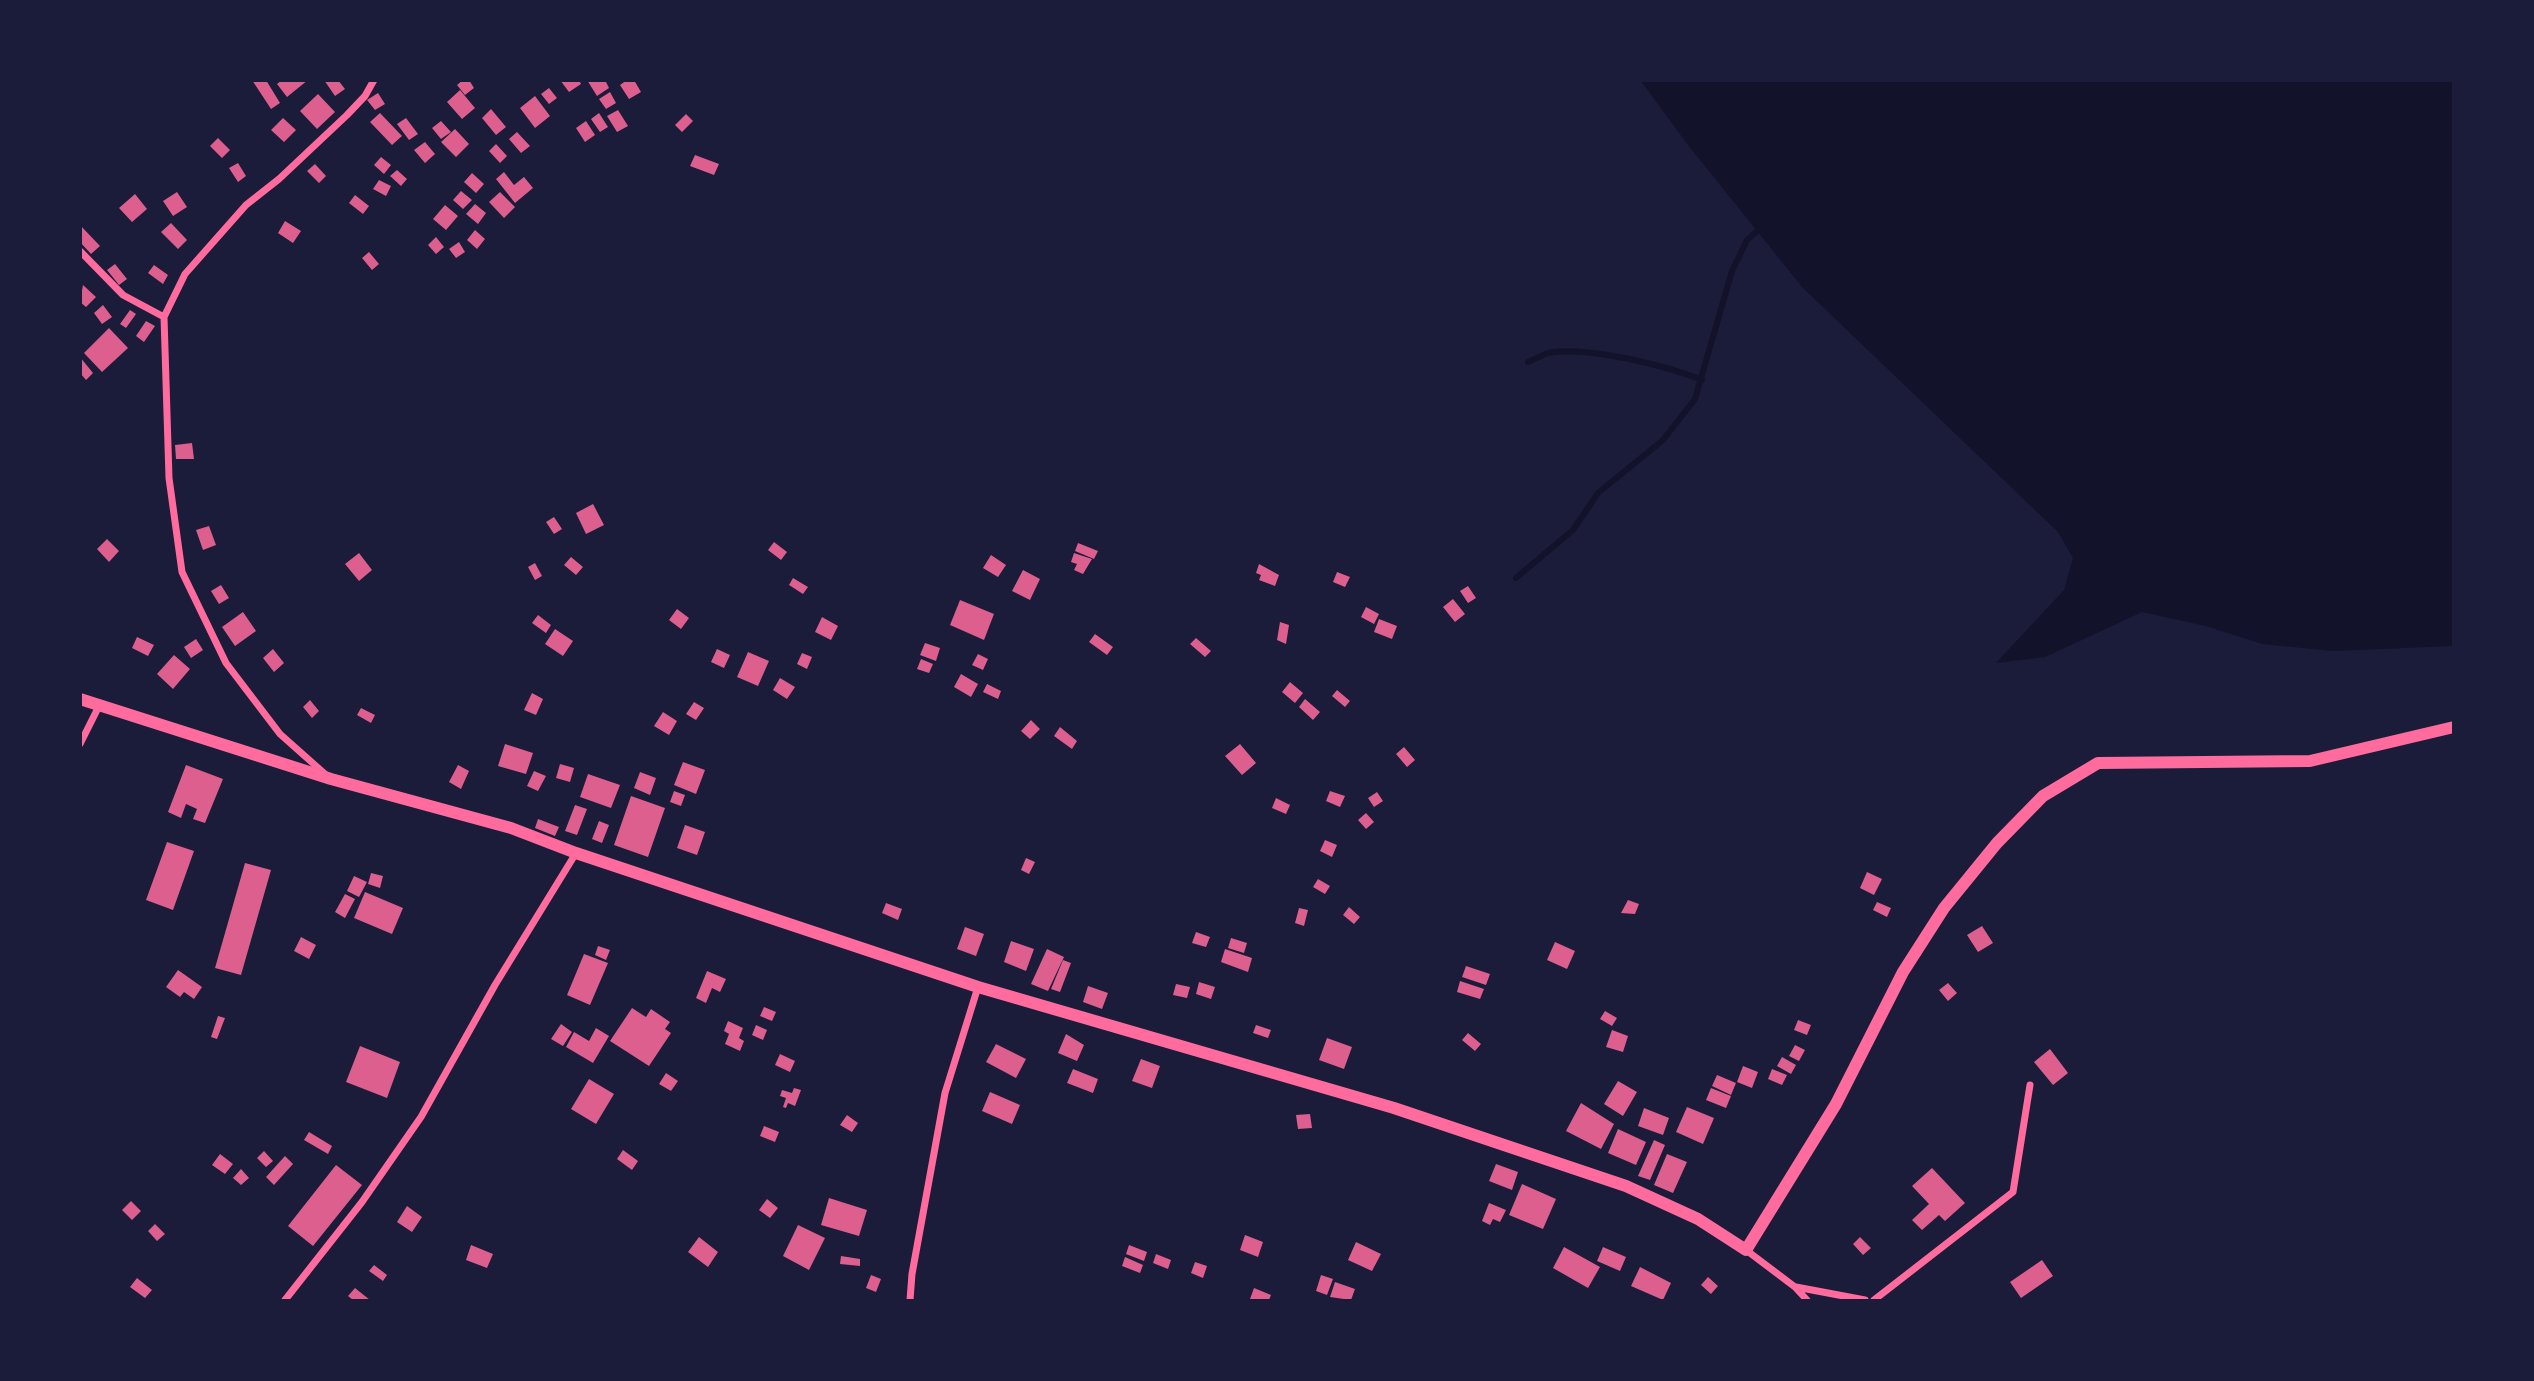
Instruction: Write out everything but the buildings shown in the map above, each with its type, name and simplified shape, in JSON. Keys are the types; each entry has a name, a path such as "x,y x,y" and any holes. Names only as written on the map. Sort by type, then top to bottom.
{"street":[{"path":"331,779 280,734 226,663 182,572 169,478 164,317 186,274 246,205 279,179 347,115 365,96 374,80"},
{"path":"80,251 123,295 164,317"},
{"path":"80,699 331,779 511,828 576,853 978,987 1394,1108 1626,1186 1698,1219 1746,1250 1795,1287 1807,1300"},
{"path":"80,744 99,706"},
{"path":"1746,1250 1836,1104 1903,972 1937,919 1997,843 2043,796 2098,763 2310,761 2454,727"},
{"path":"285,1300 362,1202 421,1117 495,985 576,853"},
{"path":"910,1300 912,1274 945,1093 978,987"},
{"path":"1874,1300 2013,1192 2030,1085"},
{"path":"1795,1287 1865,1300"}],"shaded area":[{"path":"1641,81 2453,81 2453,646 2333,651 2262,644 2206,626 2142,612 2045,657 1996,663 2064,590 2073,558 2058,532 1802,287 1688,145"}],"waterway":[{"path":"1516,578 1573,530 1598,493 1663,440 1695,399 1732,271 1747,240 1762,227"},
{"path":"1528,362 1548,353 1564,351 1604,354 1648,363 1702,380"}]}
